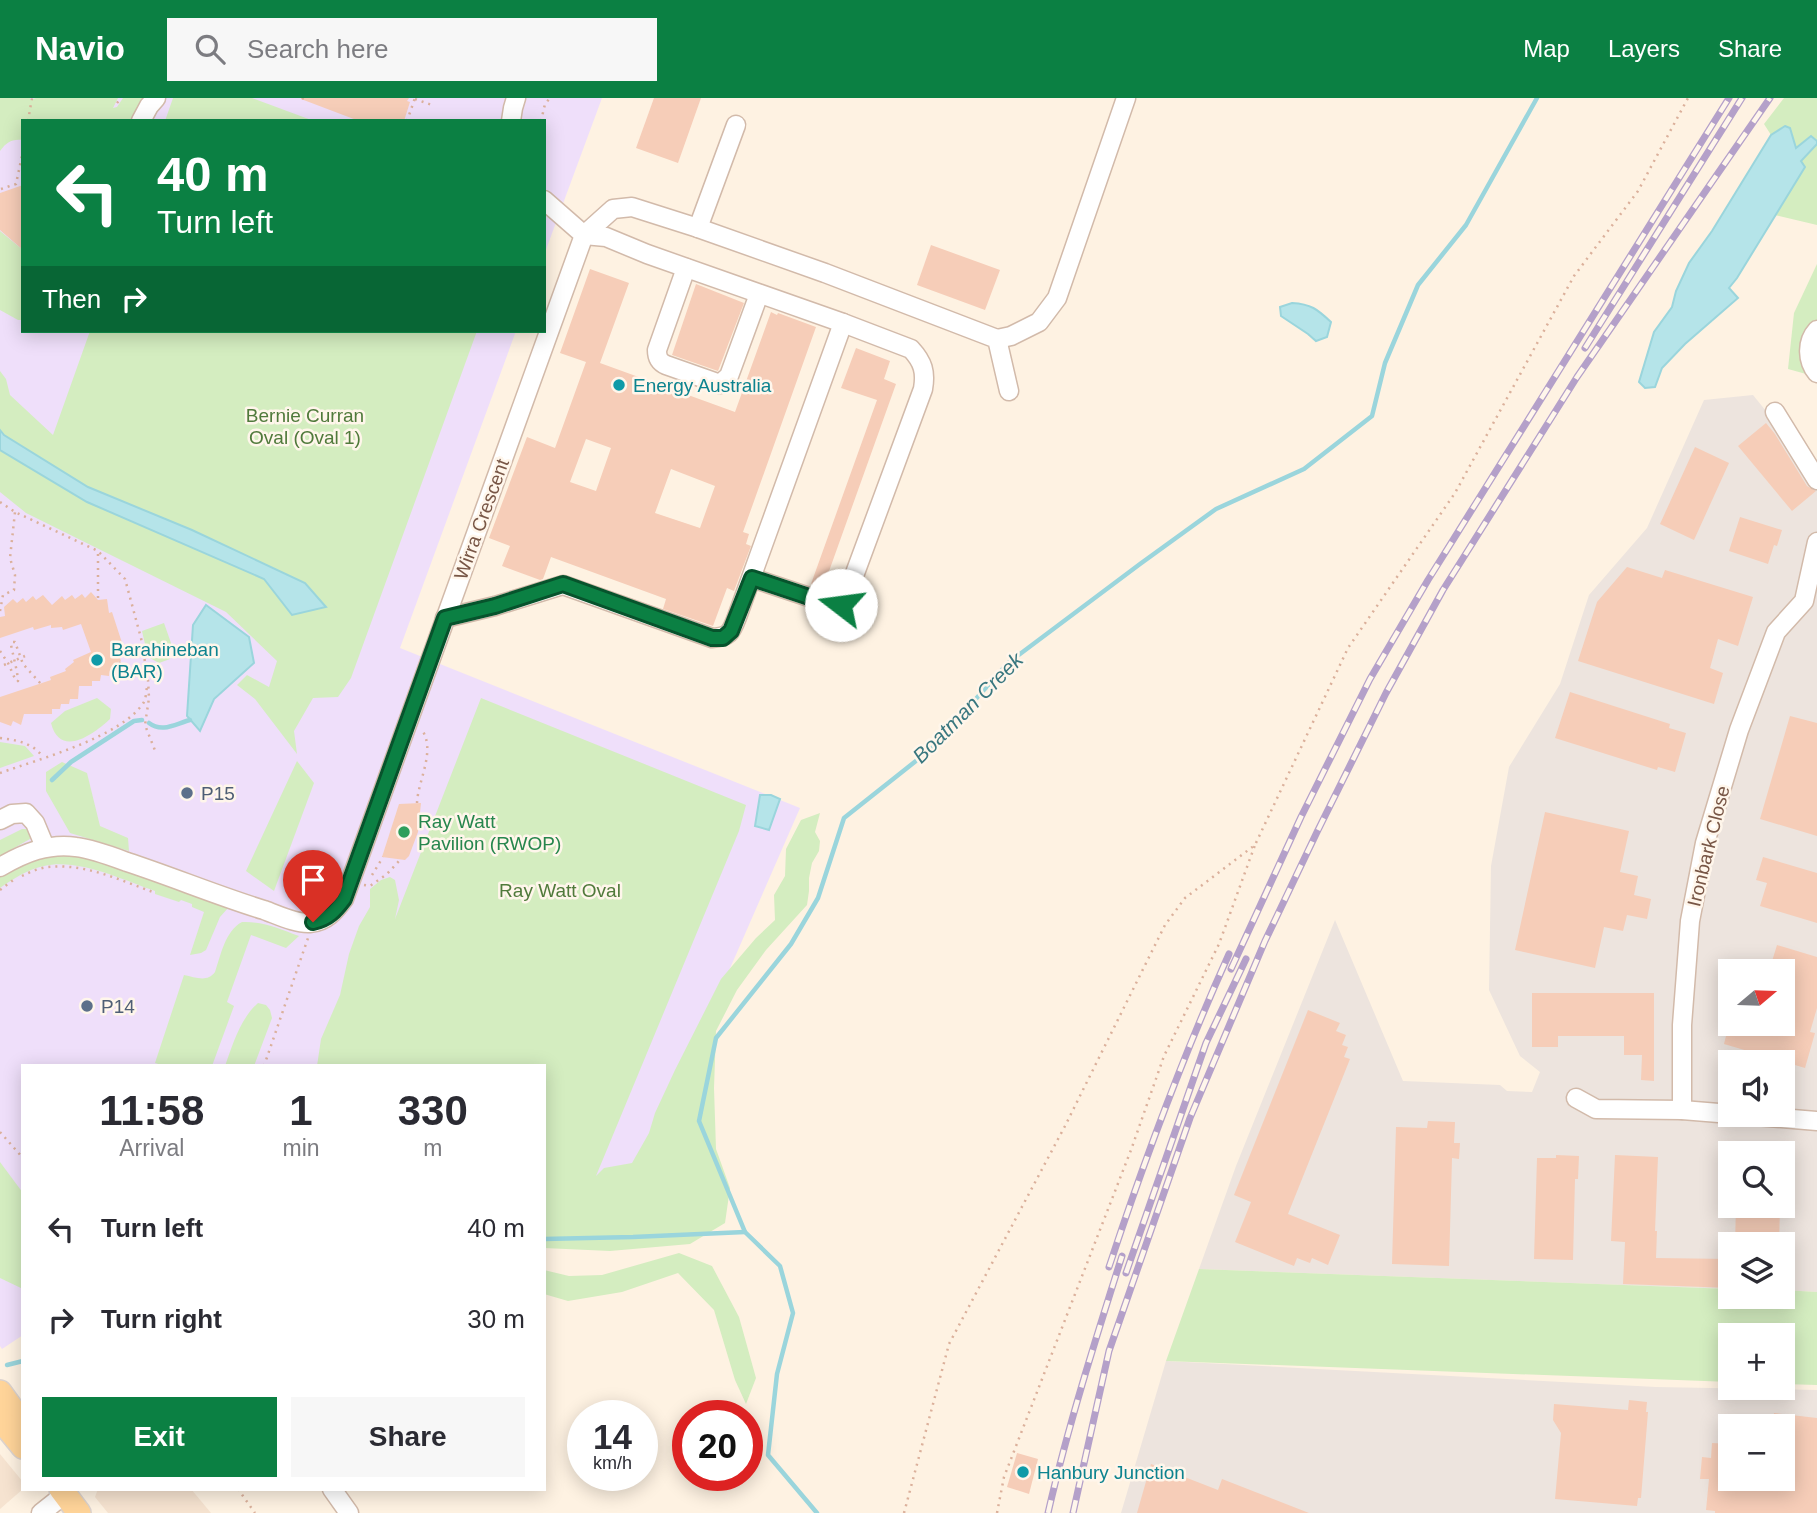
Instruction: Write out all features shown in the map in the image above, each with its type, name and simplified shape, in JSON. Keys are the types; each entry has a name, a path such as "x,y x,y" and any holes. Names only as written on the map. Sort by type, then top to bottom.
{"main road":[{"path":"0,1392 21,1421"},
{"path":"0,1419 21,1445"},
{"path":"63,1491 79,1513"}],"street":[{"path":"142,119 156,98"},
{"path":"511,119 516,98"},
{"path":"583,235 613,209 632,207 825,273 997,339 1011,336 1039,321 1057,298 1126,98"},
{"path":"698,228 736,125"},
{"path":"546,202 583,235 606,237 911,349 924,366 923,389 844,603 836,606 752,578"},
{"name":"Wirra Crescent","path":"313,922 323,920 334,913 344,899 583,235"},
{"path":"686,268 657,350 657,358 666,365 720,384 724,381 729,376 759,294"},
{"path":"445,618 495,606 563,584 712,638 723,638 731,631 752,578 843,323"},
{"path":"1817,330 1812,335 1809,353 1810,362 1817,373"},
{"path":"997,339 1009,391"},
{"path":"1775,412 1817,480"},
{"name":"Ironbark Close","path":"1682,1110 1682,1025 1690,921 1705,842 1739,730 1776,632 1804,601 1817,542"},
{"path":"0,820 12,814 26,813 35,823 45,847"},
{"path":"0,866 45,847 77,847 148,869 249,906 296,920 313,922"},
{"path":"1576,1098 1596,1109 1718,1113"},
{"path":"1795,1119 1817,1121"},
{"path":"41,1513 63,1491"},
{"path":"333,1491 349,1513"}],"path":[{"path":"28,119 33,98"},
{"path":"117,103 121,98"},
{"path":"408,119 414,98 432,105"},
{"path":"541,119 545,104 550,98"},
{"path":"997,1513 1004,1477 1131,1150 1164,1056 1219,944 1255,845 1348,648 1455,493 1574,276 1638,191 1688,98"},
{"path":"0,189 16,184 21,160"},
{"path":"0,502 15,512 98,551 125,579 141,638 148,680 149,698 145,725 156,752"},
{"path":"0,611 3,595 14,590 15,575 10,558 15,512"},
{"path":"97,598 98,551"},
{"path":"0,651 18,681 11,645 13,641 23,664 41,684"},
{"path":"6,664 22,657"},
{"path":"119,662 127,672 148,680"},
{"path":"0,773 102,736 130,718 145,700 148,680"},
{"path":"408,720 419,727 427,738 427,754 417,803"},
{"path":"0,738 19,740 39,751 43,757"},
{"path":"904,1513 949,1344 1065,1126 1165,925 1185,898 1255,845"},
{"path":"372,874 383,858"},
{"path":"349,884 370,886 400,860"},
{"path":"0,890 19,877 45,867 69,866 153,892"},
{"path":"265,1064 313,922"},
{"path":"0,1132 21,1156"},
{"path":"239,1491 255,1513"}],"shaded area":[{"path":"0,98 602,98 546,250 546,119 21,119 21,333 515,333 400,648 800,808 624,1211 546,1179 546,1064 21,1064 21,1336 2,1349"},
{"path":"1753,395 1817,474 1817,1292 1795,1291 1795,1232 1718,1232 1718,1289 1199,1269 1236,1166 1335,920 1403,1081 1500,1085 1507,1091 1532,1092 1540,1072 1520,1056 1489,990 1491,866 1509,767 1560,684 1589,595 1647,528 1704,400"},
{"path":"1166,1361 1718,1388 1718,1400 1795,1400 1795,1390 1817,1390 1817,1513 1121,1513"},
{"path":"0,1454 21,1480 21,1491 0,1509"},
{"path":"97,1491 193,1491 211,1513 108,1513 95,1497"}],"green space":[{"path":"0,98 118,98 113,108 117,107 123,98 147,98 136,119 21,119 21,140 10,142 0,151"},
{"path":"173,98 252,98 309,119 166,119"},
{"path":"1784,98 1817,98 1817,141 1811,136 1796,148 1784,126 1771,135 1764,124"},
{"path":"1817,144 1817,225 1775,215 1805,167 1801,161"},
{"path":"0,231 21,248 21,320 0,310"},
{"path":"1817,264 1817,377 1788,369 1794,313"},
{"name":"Bernie Curran Oval (Oval 1)","path":"89,333 476,333 351,678 338,697 313,698 294,731 297,754 255,699 237,685 247,675 269,687 277,661 226,612 26,513 0,492 0,450 87,502 264,579 292,615 325,607 192,530 88,487 4,435 0,430 0,371 6,379 10,395 53,435"},
{"path":"164,623 171,643 170,659 159,663 148,657 142,631"},
{"path":"97,698 111,709 110,719 103,725 87,736 69,742 55,734 51,723 65,711"},
{"name":"Ray Watt Oval","path":"481,698 746,805 739,831 596,1176 604,1168 632,1163 649,1133 675,1070 721,979 775,920 774,895 785,876 786,849 801,820 820,813 815,832 820,841 819,851 812,863 807,905 766,950 737,990 716,1031 716,1149 730,1188 725,1223 690,1244 610,1251 546,1248 546,1064 317,1064 321,1039 340,995 349,954 359,926 370,907 370,889 390,877 395,880 399,900 395,919"},
{"path":"0,742 25,746 34,756 0,768"},
{"path":"297,761 314,783 274,891 246,871"},
{"path":"62,762 87,773 100,826 128,838 129,851 70,833 46,791 46,772"},
{"path":"22,829 31,833 30,839 0,856 0,840"},
{"path":"72,853 133,872 228,908 220,917 206,950 190,955 204,912 192,907 192,904 155,894 155,891 100,871 57,864 38,867 0,888 0,875 46,854"},
{"path":"242,922 264,924 299,936 286,948 251,935 227,1002 234,1006 213,1064 155,1063 184,975 201,978 212,975 228,937"},
{"path":"258,1003 266,1005 272,1018 255,1064 226,1064 242,1024"},
{"path":"0,1162 21,1190 21,1288 0,1278"},
{"path":"679,1253 712,1266 739,1317 756,1378 748,1400 744,1400 735,1380 714,1310 678,1273 622,1292 568,1301 546,1295 546,1270 569,1276 602,1275"},
{"path":"1199,1269 1718,1289 1718,1309 1795,1309 1795,1291 1817,1292 1817,1385 1795,1384 1795,1323 1718,1323 1718,1382 1166,1361"}],"water":[{"path":"1785,126 1790,128 1796,148 1811,136 1817,144 1801,161 1805,167 1729,288 1738,298 1662,368 1655,387 1645,388 1639,382 1654,332 1672,307 1689,263 1712,231 1771,135"},
{"path":"1292,303 1313,308 1331,322 1327,337 1316,341 1281,316 1280,307"},
{"path":"0,430 88,487 192,530 305,583 326,607 292,615 264,579 87,502 0,450"},
{"path":"206,605 249,637 254,663 214,699 200,731 187,716 193,625"},
{"path":"760,795 771,795 780,799 769,830 755,826"}],"building":[{"path":"409,98 407,101 410,102 405,119 354,119 301,99"},
{"path":"654,98 701,98 678,163 636,148"},
{"path":"21,186 21,248 0,230 0,193"},
{"path":"931,245 1000,270 985,310 917,285"},
{"path":"590,269 629,283 600,363 735,412 771,312 816,327 743,532 749,534 746,544 751,546 734,591 727,588 713,626 663,609 666,599 551,557 543,579 540,580 502,566 510,546 489,538 527,437 555,448 586,362 560,353","holes":["586,439 611,448 596,491 570,482","671,469 715,486 700,528 655,513"]},
{"path":"696,284 744,303 718,371 672,355"},
{"path":"856,348 890,361 884,379 896,384 823,588 811,584 877,400 841,388"},
{"path":"1766,423 1807,486 1816,491 1792,511 1738,446"},
{"path":"1695,447 1729,463 1694,540 1660,524"},
{"path":"1740,517 1782,530 1768,564 1729,551"},
{"path":"1627,567 1662,578 1665,570 1753,597 1738,646 1718,639 1710,668 1723,673 1714,704 1578,661 1597,602"},
{"name":"Barahineban (BAR)","path":"91,592 98,600 107,599 109,613 112,612 125,652 119,655 121,661 118,662 118,670 110,670 109,676 101,675 100,681 92,681 92,686 79,686 78,699 70,699 69,704 61,704 60,709 52,709 52,714 24,714 21,725 13,721 11,726 0,722 0,697 51,680 50,677 66,671 73,660 91,652 81,624 63,630 62,627 51,628 51,625 34,630 33,627 0,638 0,617 5,616 4,607 13,599 17,603 23,598 26,602 33,596 36,600 43,595 52,605 62,596 65,600 72,595 75,599 82,594 85,598"},
{"path":"1570,692 1670,724 1669,728 1686,733 1675,772 1658,767 1657,770 1555,738"},
{"path":"1790,716 1817,723 1817,836 1760,819"},
{"name":"Ray Watt Pavilion (RWOP)","path":"421,803 418,832 409,856 405,860 382,857 399,804"},
{"path":"1545,812 1629,831 1620,872 1638,876 1634,895 1651,899 1647,919 1627,915 1623,931 1604,927 1595,968 1515,950"},
{"path":"1763,857 1817,873 1817,923 1760,906 1767,883 1756,880"},
{"path":"1777,945 1817,957 1817,1008 1810,1032 1815,1033 1805,1068 1795,1065 1795,1050 1744,1050 1724,1044 1726,1036 1796,1036 1796,959 1773,959"},
{"path":"1532,993 1654,993 1654,1081 1641,1080 1642,1055 1624,1055 1624,1036 1558,1036 1558,1047 1532,1047"},
{"path":"1308,1010 1340,1023 1336,1031 1346,1035 1342,1045 1348,1047 1344,1057 1350,1059 1288,1214 1340,1235 1328,1265 1312,1258 1310,1263 1297,1258 1294,1266 1235,1242 1251,1202 1234,1195"},
{"path":"1428,1121 1455,1122 1454,1143 1460,1143 1459,1159 1452,1158 1449,1266 1392,1264 1396,1127 1427,1128"},
{"path":"1556,1155 1579,1156 1578,1179 1575,1179 1573,1260 1534,1259 1537,1158 1556,1158"},
{"path":"1615,1155 1658,1157 1656,1258 1718,1259 1718,1288 1623,1284 1625,1242 1611,1241"},
{"path":"1736,1218 1780,1218 1779,1232 1735,1232"},
{"path":"1629,1400 1647,1402 1648,1412 1641,1498 1638,1498 1637,1506 1555,1499 1561,1433 1553,1420 1554,1404 1628,1410"},
{"path":"1795,1415 1817,1418 1817,1513 1715,1513 1706,1510 1709,1479 1700,1479 1702,1457 1711,1458 1712,1443 1718,1443 1718,1491 1795,1491"},
{"name":"Hanbury Junction","path":"1017,1453 1038,1459 1029,1494 1007,1487"},
{"path":"1151,1464 1218,1490 1222,1479 1309,1513 1137,1513"}],"waterway":[{"name":"Boatman Creek","path":"817,1513 768,1455 777,1374 793,1313 780,1266 745,1232 699,1121 716,1038 791,944 818,898 844,818 931,749 1008,663 1216,509 1304,469 1372,416 1385,363 1418,285 1466,225 1537,98"},
{"path":"52,780 71,762 134,721 142,720"},
{"path":"149,723 164,727 190,720"},
{"path":"546,1239 745,1232"},
{"path":"7,1365 21,1362"}],"railway":[{"path":"1231,969 1301,817 1370,679 1428,580 1729,98"},
{"path":"1585,348 1742,98"},
{"path":"1073,1513 1109,1351 1190,1118 1265,941 1317,832 1386,693 1443,590 1577,377 1770,98"},
{"path":"1109,1267 1165,1109 1229,954"},
{"path":"1126,1273 1206,1043 1246,959"},
{"path":"1048,1513 1073,1416 1122,1256"}],"place":[{"name":"Energy Australia","path":"619,385"},
{"name":"Barahineban (BAR)","path":"97,660"},
{"name":"P15","path":"187,793"},
{"name":"Ray Watt Pavilion (RWOP)","path":"404,832"},
{"name":"P14","path":"87,1006"},
{"name":"Hanbury Junction","path":"1023,1472"}],"route":[{"path":"313,922 323,920 334,913 344,899 445,618 495,606 563,584 712,638 723,638 731,631 752,578 836,606 841,605"}]}
